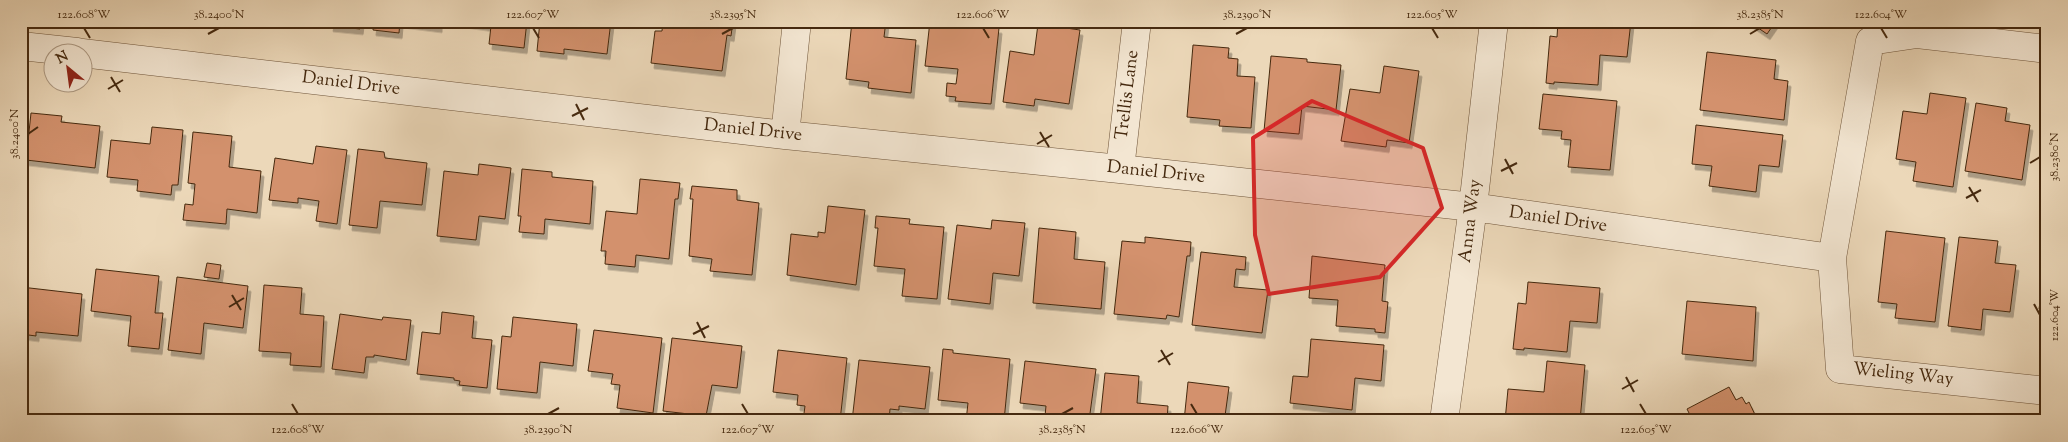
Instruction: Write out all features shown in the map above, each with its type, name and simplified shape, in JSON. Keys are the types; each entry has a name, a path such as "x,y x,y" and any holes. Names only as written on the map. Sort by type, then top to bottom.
{"street":[{"path":"785,135 797,21"},
{"name":"Trellis Lane","path":"1120,168 1136,21"},
{"name":"Anna Way","path":"1444,421 1473,208 1494,21"},
{"path":"1832,258 1870,41 1916,34 2047,49"},
{"path":"21,46 42,48"},
{"name":"Daniel Drive","path":"92,54 785,135 1120,168 1473,208 1832,258"},
{"name":"Wieling Way","path":"1832,258 1840,369 2047,391"}],"highlighted area":[{"path":"1312,101 1423,148 1442,208 1380,277 1269,294 1255,235 1253,138"}],"building":[{"path":"331,21 361,21 360,29 330,26"},
{"path":"374,21 439,21 439,27 400,22 399,33 373,30"},
{"path":"456,21 527,21 524,48 489,44 491,26"},
{"path":"540,21 611,21 607,54 564,49 564,54 537,51"},
{"path":"663,21 733,21 731,36 727,35 722,71 651,63 655,31 662,31"},
{"path":"852,21 886,21 884,37 916,40 911,93 868,88 869,82 846,79"},
{"path":"930,21 999,28 991,104 955,101 956,97 946,96 947,83 956,84 958,69 925,66"},
{"path":"1558,21 1631,21 1627,57 1600,55 1598,85 1546,83 1550,36 1557,37"},
{"path":"1748,21 1776,21 1767,34"},
{"path":"1038,24 1080,30 1069,104 1035,99 1034,106 1003,102 1010,51 1034,55"},
{"path":"1193,45 1229,48 1228,58 1238,59 1237,76 1255,77 1251,128 1219,126 1220,120 1187,117"},
{"path":"1707,52 1776,60 1774,79 1788,81 1784,120 1700,110"},
{"path":"1271,56 1307,59 1307,62 1341,65 1336,110 1302,106 1299,134 1264,131"},
{"path":"1384,66 1419,71 1409,143 1387,140 1386,147 1341,141 1350,89 1380,93"},
{"path":"1930,93 1966,98 1953,187 1913,181 1916,162 1896,159 1903,111 1927,114"},
{"path":"1543,94 1617,101 1610,170 1568,167 1571,140 1561,139 1562,131 1539,129"},
{"path":"1976,103 2007,108 2005,121 2030,125 2022,180 1965,171"},
{"path":"31,113 62,116 61,122 100,126 95,168 26,160"},
{"path":"1696,125 1783,135 1779,167 1759,165 1756,192 1709,186 1712,166 1692,164"},
{"path":"152,127 183,130 178,185 172,185 171,195 137,191 138,180 107,177 111,140 150,144"},
{"path":"193,132 232,136 229,167 261,171 257,213 227,209 226,224 183,220 185,204 193,205 195,184 188,183"},
{"path":"316,146 347,150 337,224 316,221 319,201 298,198 298,203 269,200 275,158 313,164"},
{"path":"358,149 384,152 385,158 427,163 422,205 380,201 377,228 349,225"},
{"path":"479,164 511,168 505,219 479,216 476,240 437,236 444,171 478,175"},
{"path":"522,169 552,172 552,177 593,181 590,224 545,219 544,234 519,232 521,216 518,216"},
{"path":"640,179 680,183 678,199 675,199 669,259 636,255 635,267 605,264 606,251 601,251 606,211 637,214"},
{"path":"692,186 737,190 737,200 759,203 752,275 710,271 712,259 689,256 693,199 690,199"},
{"path":"828,206 865,210 856,285 787,275 791,234 818,237 818,232 825,233"},
{"path":"876,216 910,219 909,224 944,227 937,299 902,296 905,269 874,266 878,228 875,228"},
{"path":"992,220 1025,223 1019,276 993,273 990,304 948,299 957,225 991,229"},
{"path":"1039,228 1076,232 1074,259 1105,262 1101,309 1033,303"},
{"path":"1886,231 1945,238 1935,322 1895,318 1897,304 1878,302"},
{"path":"1145,237 1191,242 1190,256 1187,256 1179,317 1167,315 1166,319 1114,314 1122,241 1145,243"},
{"path":"1959,237 1998,241 1995,263 2016,265 2010,312 1983,309 1981,330 1948,326"},
{"path":"1201,252 1246,257 1245,270 1236,269 1234,287 1268,290 1262,333 1192,325"},
{"path":"1312,256 1385,265 1382,301 1388,302 1385,333 1375,332 1375,329 1336,326 1338,300 1309,298"},
{"path":"2047,260 2047,310 2039,309"},
{"path":"207,263 221,265 219,279 204,277"},
{"path":"96,269 159,276 155,313 163,313 159,349 128,346 131,316 91,311"},
{"path":"177,277 248,286 243,328 204,323 201,354 168,350"},
{"path":"1528,282 1600,288 1597,323 1570,321 1567,352 1524,348 1524,350 1513,349 1518,303 1526,304"},
{"path":"264,285 302,288 300,314 324,316 321,367 290,365 291,353 259,351"},
{"path":"21,287 82,294 78,336 36,332 36,336 21,334"},
{"path":"1687,301 1756,307 1753,361 1682,354"},
{"path":"442,312 474,316 472,338 492,340 487,388 459,385 460,381 454,380 454,378 417,374 422,332 440,334"},
{"path":"340,314 382,320 383,317 411,320 406,360 374,355 374,357 366,357 364,373 332,369"},
{"path":"513,317 577,324 573,366 540,362 537,393 497,389 502,336 511,337"},
{"path":"594,330 662,338 653,413 617,408 620,385 611,384 613,374 588,371"},
{"path":"672,338 742,346 737,388 712,385 706,416 663,411"},
{"path":"1311,339 1384,345 1381,381 1355,378 1352,410 1290,403 1293,376 1308,377"},
{"path":"943,349 953,350 953,353 1010,359 1004,421 966,421 968,403 938,400"},
{"path":"778,350 847,358 840,421 803,421 805,406 797,405 798,395 773,392"},
{"path":"859,360 930,367 925,409 899,406 899,410 890,409 889,421 852,421"},
{"path":"1025,361 1096,369 1089,421 1052,421 1052,417 1045,416 1046,406 1020,403"},
{"path":"1547,361 1585,365 1580,421 1505,421 1508,389 1544,392"},
{"path":"1105,373 1139,376 1137,403 1168,406 1167,421 1100,421"},
{"path":"1188,382 1229,387 1225,416 1251,421 1184,421"},
{"path":"1729,387 1736,400 1742,397 1746,404 1749,402 1758,421 1693,421 1687,409"}]}
